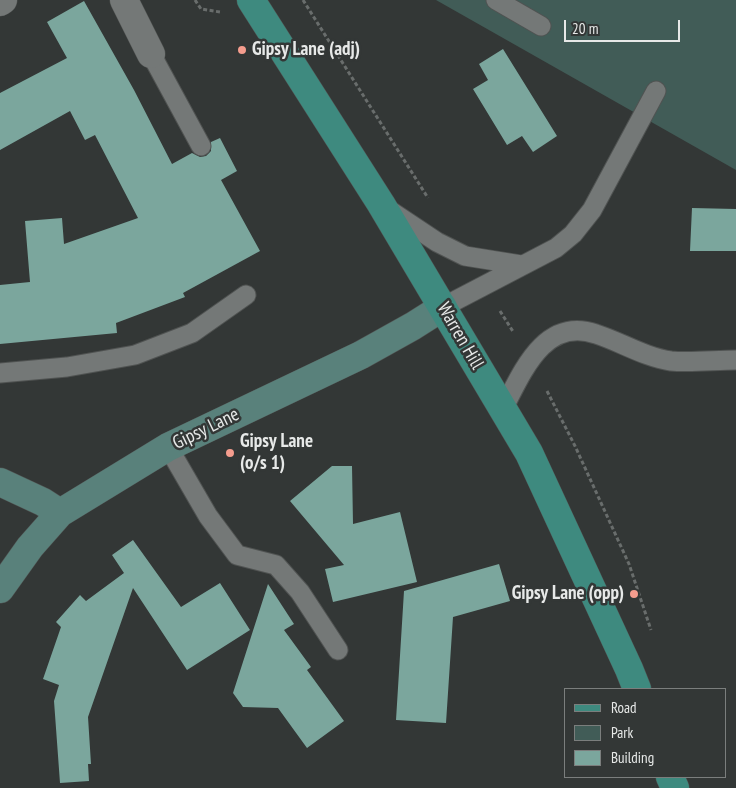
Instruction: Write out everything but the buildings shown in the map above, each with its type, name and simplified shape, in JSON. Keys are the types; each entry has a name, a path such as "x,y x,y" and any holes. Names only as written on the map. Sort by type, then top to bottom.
{"main road":[{"name":"Warren Hill","path":"251,0 380,204 529,454 637,688"},
{"name":"Gipsy Lane","path":"0,589 30,548 60,513 168,447 361,355 443,307"},
{"path":"0,482 43,502 60,513"}],"street":[{"path":"124,0 151,54"}],"lane":[{"path":"496,0 541,26"},
{"path":"151,54 201,146"},
{"path":"443,307 556,248 573,234 592,210 656,91"},
{"path":"380,204 437,242 465,256 521,265"},
{"path":"0,373 67,367 135,355 192,333 246,295"},
{"path":"503,409 530,359 546,341 568,330 594,333 629,349 671,361 736,360"},
{"path":"168,447 208,516 237,555 276,564 300,592 338,650"}],"path":[{"path":"195,0 201,9"},
{"path":"303,0 433,206"},
{"path":"500,310 518,340"},
{"path":"546,390 575,446 629,564 653,637"}],"green space":[{"path":"436,0 736,0 736,170"}],"place":[{"name":"Gipsy Lane (adj)","path":"242,50"},
{"name":"Gipsy Lane (o/s 1)","path":"230,453"},
{"name":"Gipsy Lane (opp)","path":"634,594"}]}
